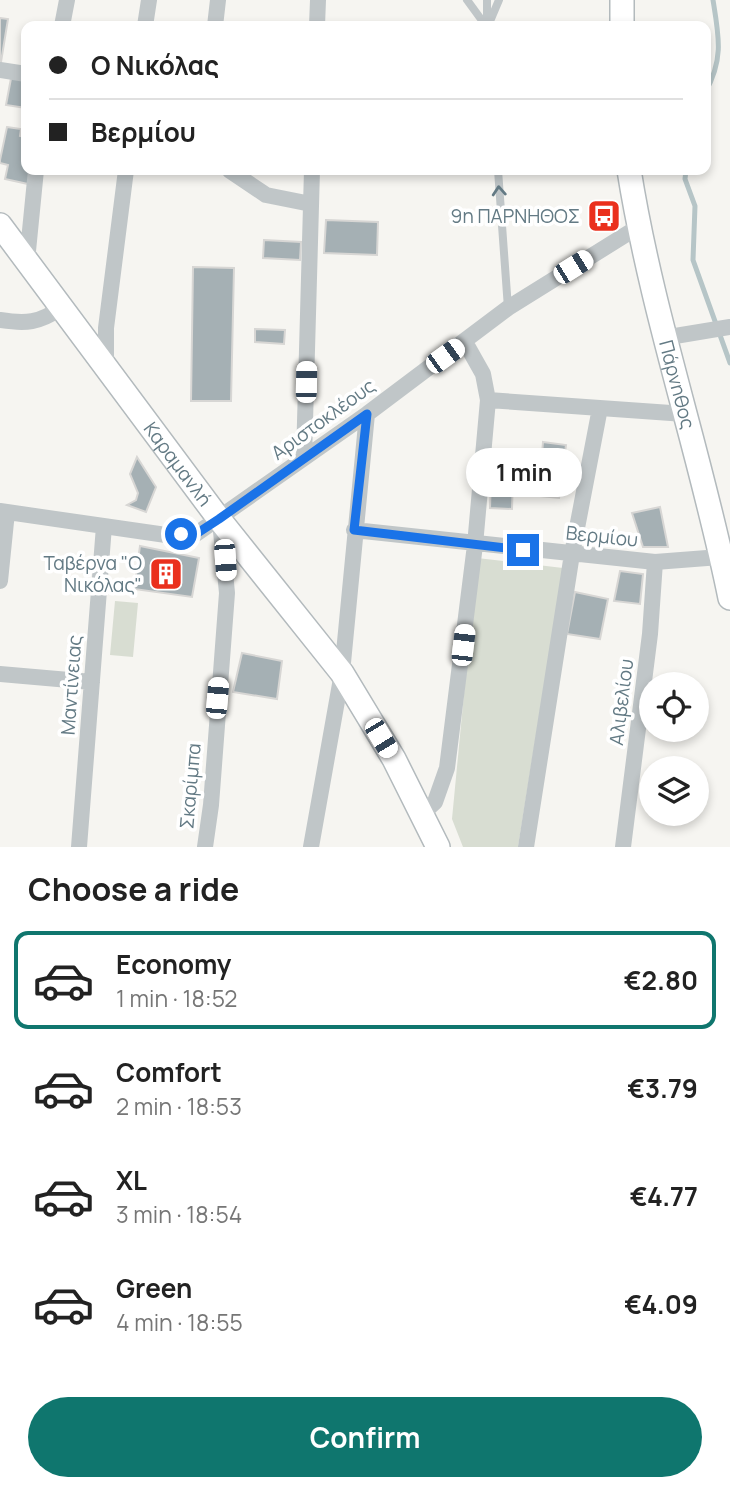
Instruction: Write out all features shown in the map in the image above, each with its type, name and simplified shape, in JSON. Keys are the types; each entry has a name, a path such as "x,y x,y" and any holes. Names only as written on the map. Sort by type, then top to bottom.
{"main road":[{"path":"622,0 622,21"},
{"name":"Πάρνηθος","path":"630,175 638,227 673,336 685,414 730,598"},
{"name":"Καραμανλή","path":"0,226 219,519 342,673 423,813 438,847"}],"street":[{"path":"63,21 67,0"},
{"path":"146,21 149,0"},
{"path":"216,21 218,0"},
{"path":"317,21 318,0"},
{"path":"0,70 21,73"},
{"path":"27,261 36,175"},
{"path":"106,368 106,328 125,175"},
{"path":"236,175 266,195 311,204"},
{"path":"304,458 312,175"},
{"name":"Αριστοκλέους","path":"3,511 166,535 196,534 367,414 508,308 638,227"},
{"path":"0,320 26,324 42,321 61,308"},
{"path":"673,336 730,327"},
{"path":"423,813 440,793 447,768 475,545 488,400 483,374 465,342"},
{"path":"488,400 685,414"},
{"path":"526,847 572,554 600,408"},
{"path":"311,847 342,673 367,414"},
{"path":"0,581 3,511"},
{"name":"Σκαρίμπα","path":"205,847 211,805 227,593 219,519"},
{"name":"Μαντίνειας","path":"79,847 104,526"},
{"name":"Βερμίου","path":"354,530 475,545 655,562 720,557"},
{"name":"Αλιβελίου","path":"623,847 650,634 655,562"},
{"path":"0,674 92,682"}],"lane":[{"path":"467,0 483,21"},
{"path":"475,0 475,11"},
{"path":"487,0 487,21"},
{"path":"489,21 499,0"},
{"path":"498,175 508,308"}],"shaded area":[{"path":"477,558 563,568 518,847 463,847 452,819"},
{"path":"115,601 138,603 133,657 110,655"}],"building":[{"path":"0,18 8,19 0,68"},
{"path":"12,73 21,74 21,107 6,105"},
{"path":"7,127 21,129 21,175 30,175 28,184 5,179 8,165 0,163"},
{"path":"326,220 378,222 377,255 324,253"},
{"path":"264,240 301,242 300,260 263,258"},
{"path":"193,267 234,268 231,401 191,401"},
{"path":"255,329 285,330 284,344 255,342"},
{"path":"543,442 566,445 559,498 521,494 526,452 542,454"},
{"path":"137,457 156,487 146,512 127,505 136,500 138,493 130,474"},
{"path":"491,477 513,478 512,509 490,508"},
{"path":"660,507 668,547 643,547 632,513"},
{"name":"Ταβέρνα \"Ο Νικόλας\"","path":"140,546 199,558 192,597 134,589"},
{"path":"620,571 643,574 640,604 614,601"},
{"path":"575,592 608,599 600,639 567,634"},
{"path":"242,653 282,661 277,699 233,692"}],"waterway":[{"path":"711,81 718,48 713,0"},
{"path":"685,175 695,206 693,260 730,363"}],"place":[{"name":"9η ΠΑΡΝΗΘΟΣ","path":"604,216"},
{"name":"Ταβέρνα \"Ο Νικόλας\"","path":"166,574"}],"route":[{"path":"181,534 196,534 367,414 354,530 523,550"}]}
